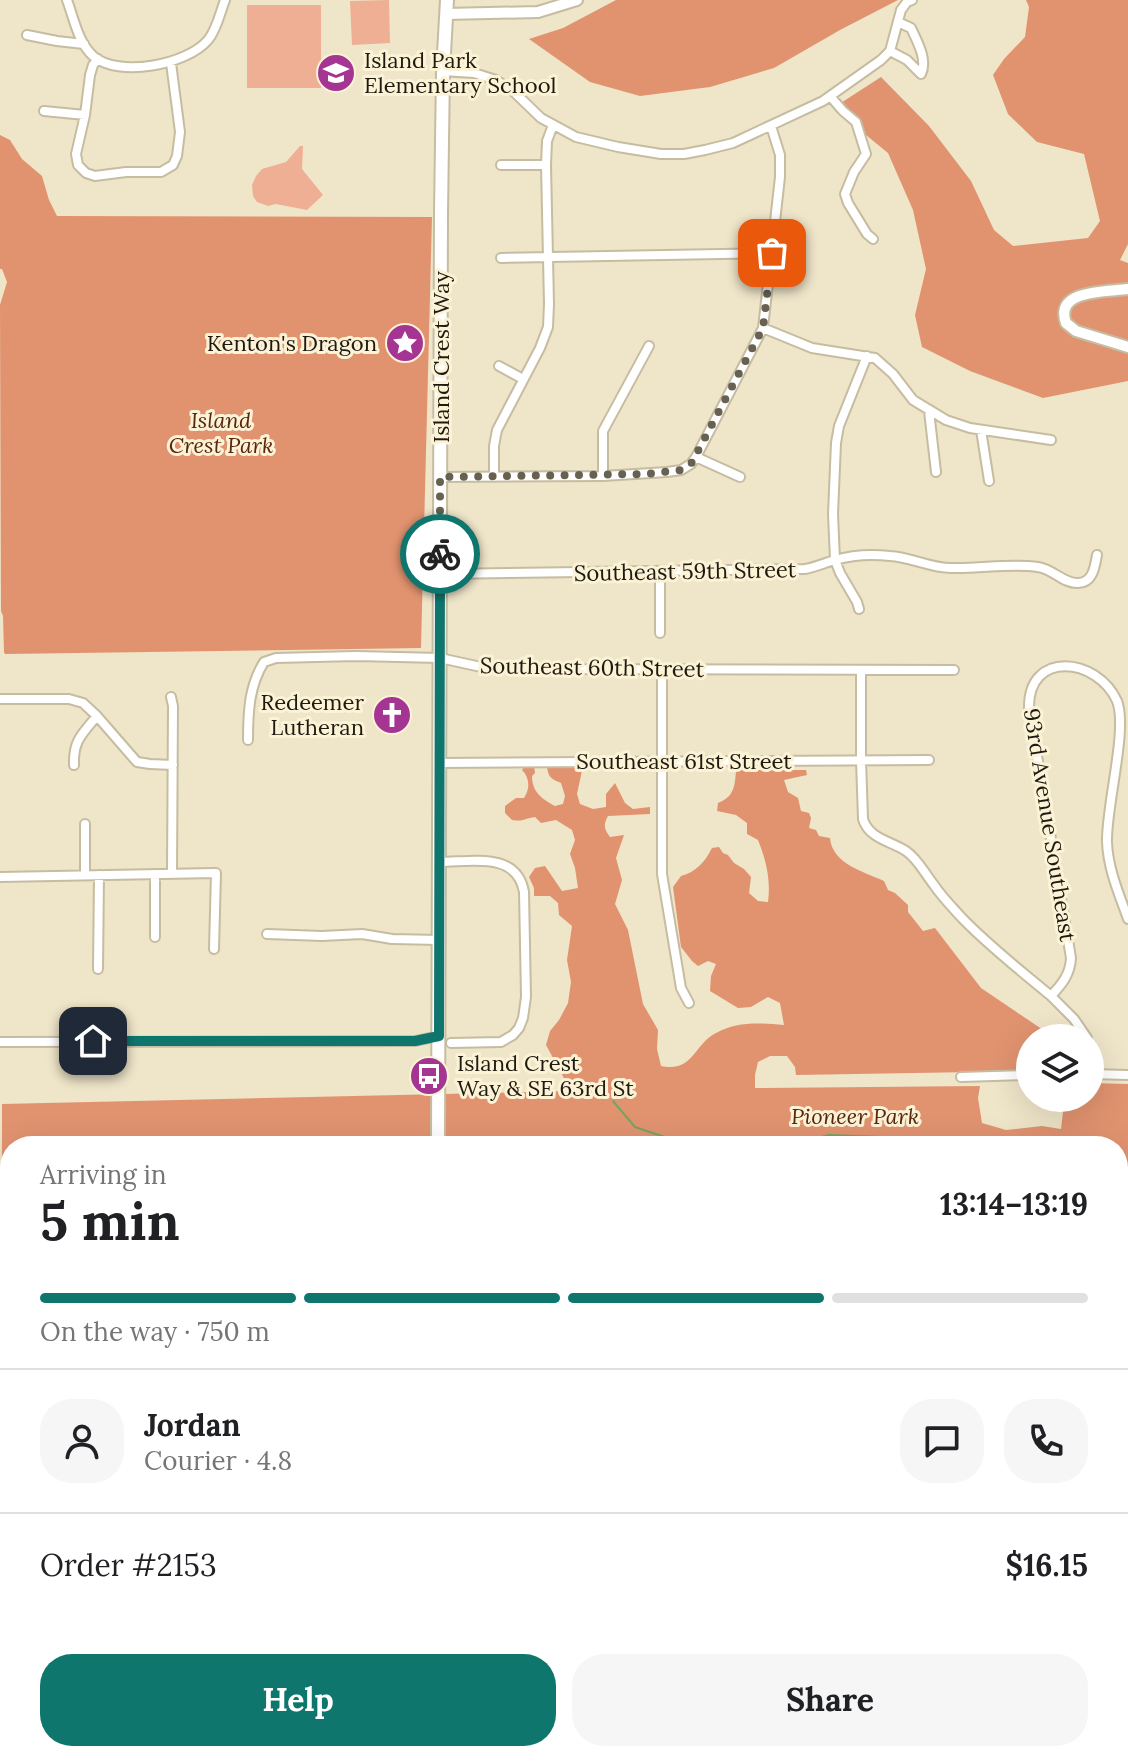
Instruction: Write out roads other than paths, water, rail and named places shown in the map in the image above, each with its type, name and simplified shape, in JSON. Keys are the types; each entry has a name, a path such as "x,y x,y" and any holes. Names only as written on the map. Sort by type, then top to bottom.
{"main road":[{"name":"Island Crest Way","path":"438,1136 443,71 447,0"}],"street":[{"path":"67,0 84,44 98,59 118,66 171,63 188,55 207,41 225,0"},
{"path":"446,14 538,12 577,0"},
{"path":"443,71 474,73 496,80 553,125 576,137 661,154 684,154 733,143 830,96 890,51 903,5 912,0"},
{"path":"890,51 907,60 921,74 923,72 925,65 911,28 898,22"},
{"path":"27,35 84,44"},
{"path":"98,59 90,75 76,154 78,165 95,176 151,173 173,165 180,132 171,63"},
{"path":"830,96 856,122 866,154 845,194 867,234 873,239"},
{"path":"44,111 85,115"},
{"path":"494,477 497,430 548,327 546,165 547,141 553,125"},
{"path":"440,477 603,476 667,472 681,470 691,464 763,328 780,164 771,126"},
{"path":"501,165 546,165"},
{"path":"501,258 772,253"},
{"path":"1128,289 1078,296 1068,303 1064,311 1066,323 1076,331 1128,347"},
{"path":"763,328 812,348 875,358 884,364 906,393 946,420 981,430 1051,440"},
{"path":"603,476 603,431 649,346"},
{"path":"859,609 835,560 833,514 836,443 842,417 867,356"},
{"path":"499,366 523,379"},
{"path":"929,411 936,472"},
{"path":"981,430 989,481"},
{"path":"696,457 740,477"},
{"name":"Southeast 59th Street","path":"440,574 805,569 835,560 881,555 944,568 1038,567 1078,583 1090,577 1097,555"},
{"path":"660,572 660,633"},
{"name":"Southeast 60th Street","path":"248,740 250,694 261,666 268,660 287,657 440,658 481,667 954,670"},
{"name":"93rd Avenue Southeast","path":"1051,996 1069,972 1071,958 1029,696 1036,679 1057,667 1071,665 1084,668 1097,676 1118,704 1121,724 1107,841 1111,868 1128,919"},
{"path":"662,670 662,874 681,988 689,1003"},
{"path":"861,670 863,819 869,832 914,858 936,889 980,936 1051,996 1077,1024"},
{"path":"171,697 172,874"},
{"path":"0,699 69,699 83,703 137,762 173,765"},
{"path":"74,765 73,752 77,741 97,716"},
{"name":"Southeast 61st Street","path":"440,763 929,760"},
{"path":"85,824 85,875"},
{"path":"440,862 507,865 520,878 524,892 526,997 519,1028 501,1042 451,1043"},
{"path":"0,877 216,873 214,949"},
{"path":"155,874 155,937"},
{"path":"98,969 99,875"},
{"path":"267,934 362,934 392,939 439,940"},
{"path":"0,1042 415,1041 439,1036"},
{"path":"1104,1074 1128,1075"},
{"path":"961,1077 1016,1075"}],"waterway":[{"path":"613,1101 635,1127 662,1136"},
{"path":"825,1136 855,1136"}],"place":[{"name":"Island Park Elementary School","path":"336,73"},
{"name":"Kenton's Dragon","path":"405,343"},
{"name":"Redeemer Lutheran","path":"392,715"},
{"name":"Island Crest Way & SE 63rd St","path":"429,1076"}],"park label":[{"name":"Island Crest Park","path":"221,432"},
{"name":"Pioneer Park","path":"855,1116"}]}
